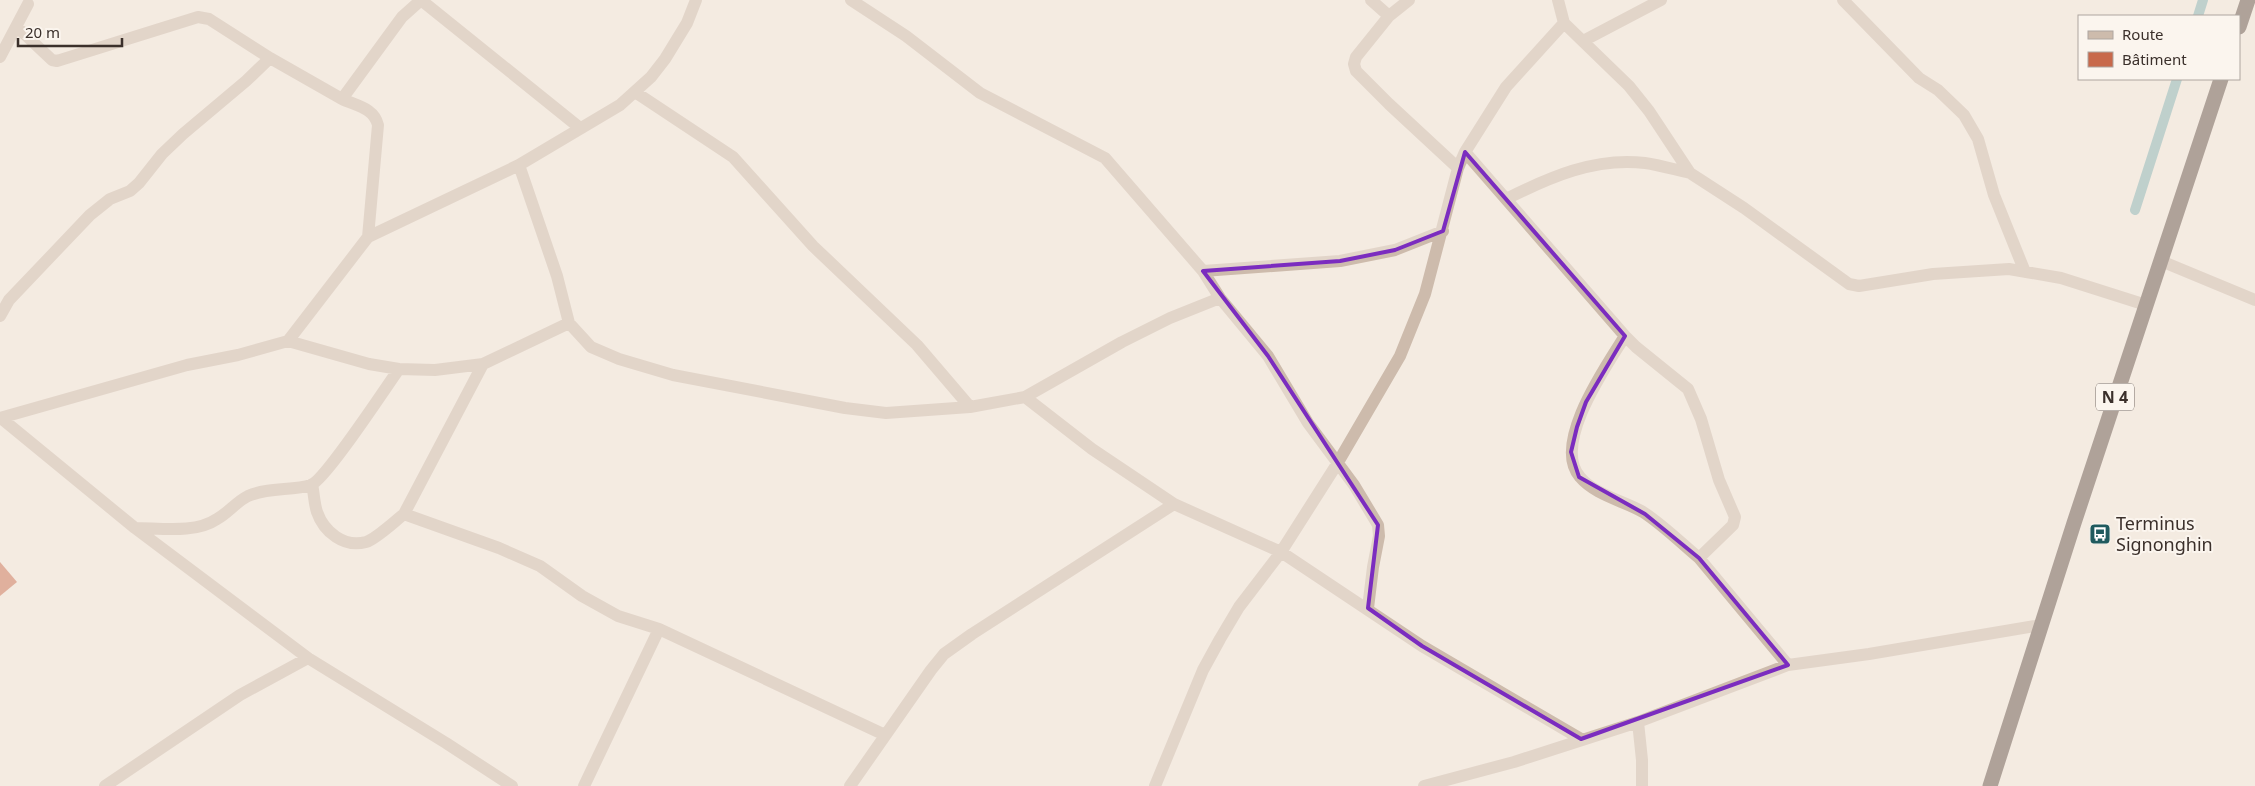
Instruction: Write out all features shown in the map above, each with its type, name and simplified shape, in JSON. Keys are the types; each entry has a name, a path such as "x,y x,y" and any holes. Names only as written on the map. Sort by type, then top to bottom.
{"highway":[{"path":"2240,24 2248,0"},
{"name":"N 4","path":"1990,786 2146,305 2222,80"}],"street":[{"path":"342,99 402,17 421,0 580,128"},
{"path":"288,341 368,238 550,148 580,128 602,117 634,92 651,77 665,59 687,23 696,0"},
{"path":"851,0 906,36 980,93 1105,158 1203,271 1220,298 1268,356 1308,423 1371,510 1378,525 1379,536 1368,608"},
{"path":"1371,0 1389,16"},
{"path":"1409,0 1389,16 1356,57 1354,64 1356,71 1458,168"},
{"path":"1558,0 1564,23 1629,86 1649,111 1690,173"},
{"path":"1583,41 1660,0"},
{"path":"1843,0 1919,78 1938,90 1964,115 1978,139 1994,195 2026,272"},
{"path":"0,57 28,4"},
{"path":"17,27 52,60 58,61 198,17 209,19 270,58 342,99 371,111 376,117 378,125 368,238"},
{"path":"1155,786 1203,670 1240,607 1281,552 1337,464 1400,356 1425,294 1458,168 1464,152 1506,87 1564,23"},
{"path":"0,316 10,300 90,215 110,199 130,191 162,154 206,112 246,81 270,58"},
{"path":"634,92 733,157 813,246 917,346 970,407"},
{"path":"1464,152 1625,336 1688,389 1701,419 1719,480 1735,517 1730,530 1699,558"},
{"path":"1506,199 1559,174 1606,162 1646,163 1690,173 1744,208 1850,284 1859,286 1952,273 2008,269 2061,278 2146,305"},
{"path":"519,165 557,276 569,323 591,347 619,359 673,375 845,408 886,413 970,407 1025,397 1122,342 1170,318 1220,298"},
{"path":"1203,271 1340,261 1395,250 1442,231"},
{"path":"2161,261 2255,300"},
{"path":"1,418 188,365 238,356 288,341 369,364 399,369 434,370 483,364 569,323"},
{"path":"1625,336 1586,402 1571,452 1579,477 1596,489 1645,514 1699,558 1788,665"},
{"path":"312,484 317,512 326,527 338,539 350,543 367,542 404,514 483,364"},
{"path":"135,528 198,527 216,521 245,498 259,492 312,484 320,479 399,369"},
{"path":"1025,397 1092,449 1174,504 1281,552 1368,608 1422,646 1581,739"},
{"path":"1,418 135,528 308,658 512,786"},
{"path":"853,785 885,735 944,654 1174,504"},
{"path":"404,514 500,548 540,566 582,596 618,616 659,629 885,735"},
{"path":"1424,786 1514,762 1638,722 1788,665 1869,654 2041,625"},
{"path":"584,786 659,629"},
{"path":"105,786 240,695 308,658"},
{"path":"1638,722 1642,760 1642,786"}],"highlighted area":[{"path":"1465,152 1625,336 1586,402 1577,427 1571,452 1579,477 1645,514 1699,558 1788,665 1581,739 1422,646 1368,608 1378,525 1268,356 1203,271 1340,261 1395,250 1443,231"}],"building":[{"path":"0,562 17,582 0,596"}],"waterway":[{"path":"2198,15 2203,0"},
{"path":"2135,210 2177,80"}],"place":[{"name":"Terminus Signonghin","path":"2100,534"}]}
